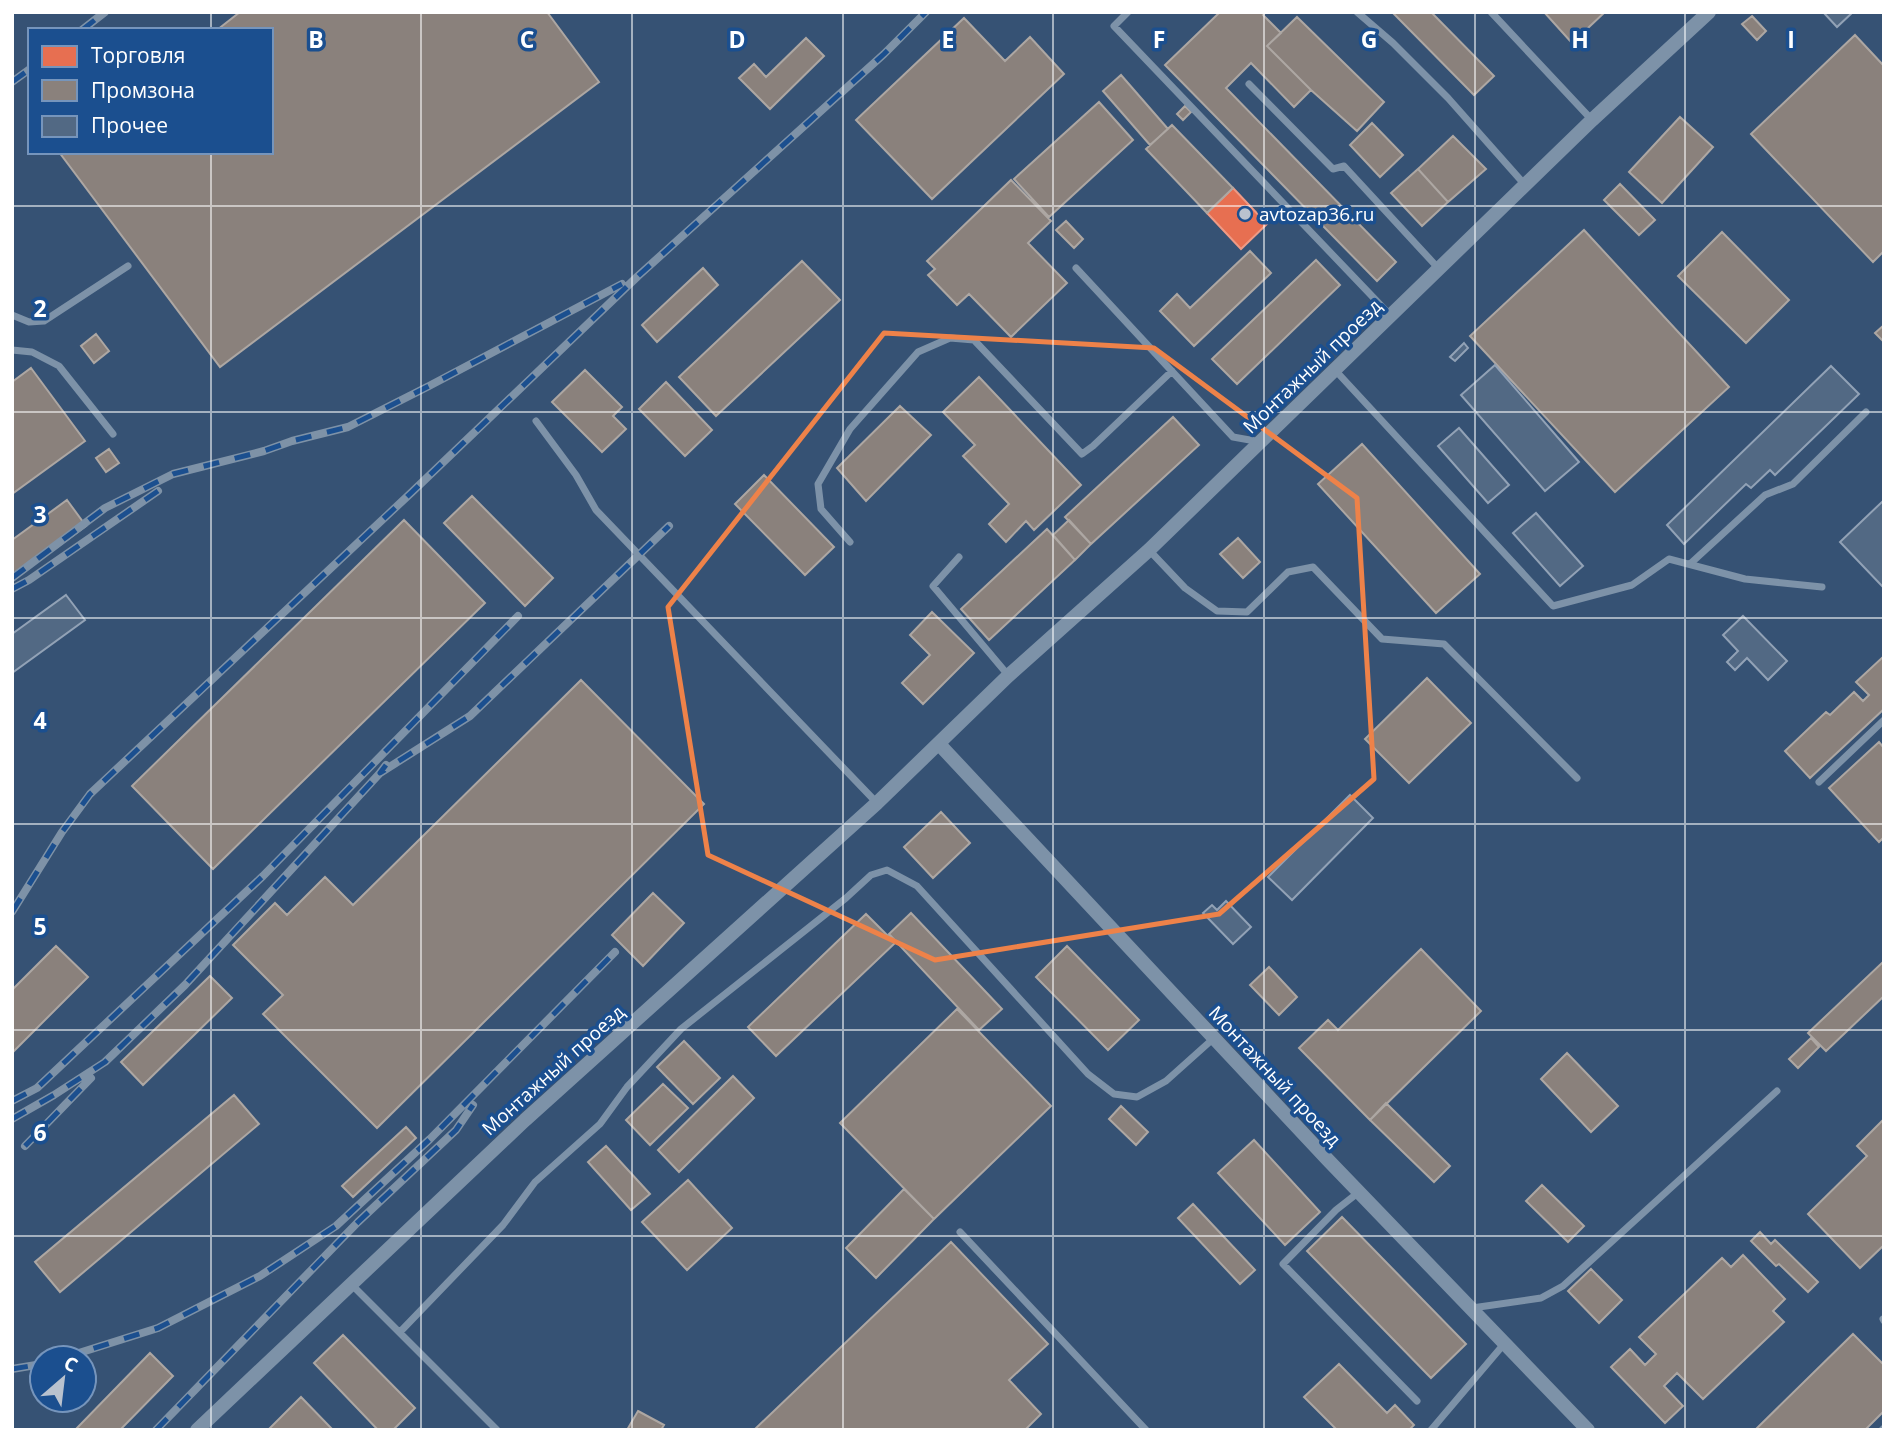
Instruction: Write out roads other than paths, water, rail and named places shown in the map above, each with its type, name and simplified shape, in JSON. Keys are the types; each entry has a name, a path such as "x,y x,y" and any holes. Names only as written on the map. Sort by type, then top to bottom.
{"street":[{"name":"Монтажный проезд","path":"197,1430 525,1120 877,803 1008,676 1149,550 1592,120 1709,12"},
{"name":"Монтажный проезд","path":"939,744 1359,1192 1588,1430"}],"lane":[{"path":"1128,12 1114,26 1391,316"},
{"path":"1357,12 1393,43 1448,98 1525,185"},
{"path":"1491,12 1592,120"},
{"path":"1250,84 1333,169 1344,166 1440,269"},
{"path":"12,315 29,321 44,321 128,266"},
{"path":"1076,268 1233,437 1262,442"},
{"path":"850,542 821,509 818,484 849,429 918,352 950,338 974,340 1082,454 1172,371"},
{"path":"12,350 32,352 60,366 113,434"},
{"path":"1335,370 1553,606 1632,585 1669,559 1745,579 1822,587"},
{"path":"1690,565 1765,495 1793,484 1866,412"},
{"path":"536,421 576,475 596,510 877,803"},
{"path":"1149,550 1185,588 1217,611 1247,612 1288,572 1313,567 1382,639 1444,644 1577,778"},
{"path":"959,557 933,586 1008,676"},
{"path":"1819,782 1884,720"},
{"path":"400,1332 503,1225 535,1182 600,1124 627,1087 681,1029 846,898 871,875 887,870 917,886 1088,1074 1114,1094 1137,1097 1166,1081 1214,1038"},
{"path":"1471,1308 1541,1298 1563,1286 1777,1091"},
{"path":"1359,1192 1336,1210 1283,1264 1417,1401"},
{"path":"960,1232 1146,1430"},
{"path":"351,1284 497,1430"},
{"path":"1431,1430 1484,1365 1505,1344"}],"railway":[{"path":"85,28 105,12"},
{"path":"12,912 62,832 90,794 638,276 884,54 926,12"},
{"path":"12,82 28,70"},
{"path":"12,578 105,508 173,474 348,427 622,284"},
{"path":"12,589 158,491"},
{"path":"386,765 380,773 470,716 669,526"},
{"path":"12,1101 37,1088 263,876 518,616"},
{"path":"12,1119 105,1062 185,985 380,773"},
{"path":"98,1347 158,1328 260,1276 336,1226 430,1139 615,952"},
{"path":"25,1146 91,1078"},
{"path":"156,1430 358,1222 456,1130 473,1105"},
{"path":"12,1369 28,1366"}],"place":[{"name":"avtozap36.ru","path":"1245,214"}]}
